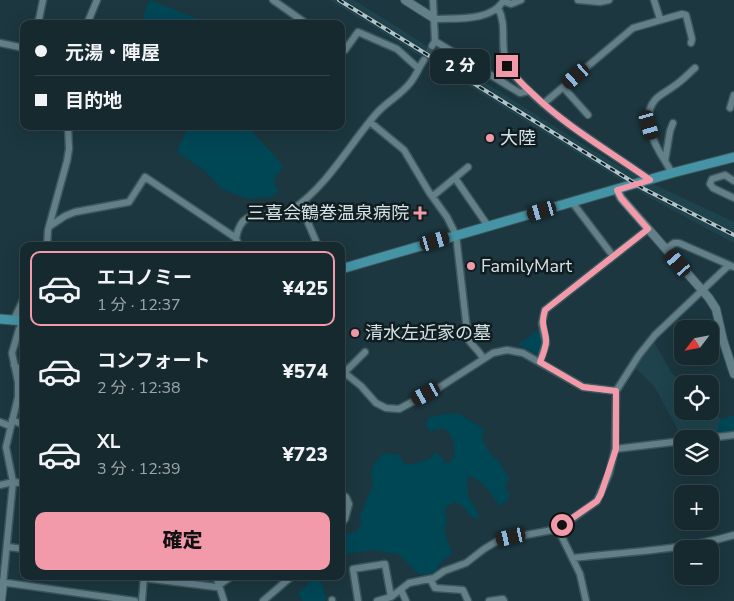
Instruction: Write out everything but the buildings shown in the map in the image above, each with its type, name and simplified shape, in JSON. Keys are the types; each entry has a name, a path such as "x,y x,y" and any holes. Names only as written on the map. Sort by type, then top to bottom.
{"main road":[{"path":"345,267 734,157"},
{"path":"0,319 20,320"}],"street":[{"path":"39,20 42,0"},
{"path":"90,20 97,0"},
{"path":"273,0 301,20"},
{"path":"405,0 435,19 480,16 490,13 504,1 511,4 521,0"},
{"path":"433,0 435,19 434,43 520,93 529,91"},
{"path":"578,0 600,2 609,0"},
{"path":"654,0 660,19"},
{"path":"498,8 502,16 504,58 511,72 542,104 566,123 650,180"},
{"path":"542,104 633,28 660,19 682,14 686,15 692,39 691,43"},
{"path":"345,50 358,32 397,49 418,68"},
{"path":"0,43 20,47"},
{"path":"236,238 239,224 251,216 285,214 300,204 327,177 377,113 410,84 424,60"},
{"path":"672,174 658,150 649,125 650,109 657,98 695,68"},
{"path":"563,87 588,115"},
{"path":"730,108 734,95"},
{"path":"370,122 404,150 447,217 456,235 468,339 473,347 482,355 483,359"},
{"path":"665,161 668,138 673,124"},
{"path":"47,242 48,230 57,192 67,161 69,149 68,130"},
{"path":"433,196 468,167"},
{"path":"734,181 725,175 712,179 710,184 713,188 734,198"},
{"path":"50,226 75,212 129,202 145,176 236,238 238,242"},
{"path":"455,178 488,226"},
{"path":"617,190 621,198 703,291 716,309 723,340 734,374"},
{"path":"572,202 613,256"},
{"path":"300,204 316,242"},
{"path":"540,362 546,343 542,323 545,310 648,229"},
{"path":"377,601 391,597 409,583 430,579 444,571 466,563 499,540 558,529 597,501 609,474 616,449 616,391 639,355 655,335 731,266 679,243 674,243 666,249"},
{"path":"14,319 20,306"},
{"path":"1,600 8,547 13,482 6,447 18,397 18,382 12,353 20,327"},
{"path":"345,373 361,386 376,403 386,408 399,409 440,387 493,353 514,350 540,362 583,387 616,391"},
{"path":"345,369 364,352"},
{"path":"14,365 20,370"},
{"path":"0,422 20,424"},
{"path":"719,437 734,435"},
{"path":"616,449 674,442"},
{"path":"0,485 20,483"},
{"path":"345,497 349,504 345,519"},
{"path":"558,529 573,558 586,601"},
{"path":"573,558 680,546 717,540 734,535"},
{"path":"8,547 20,548"},
{"path":"358,601 353,569 385,564 391,597"},
{"path":"430,579 435,588 462,590 468,601"},
{"path":"142,601 144,580"},
{"path":"165,580 216,587 227,580"},
{"path":"199,580 201,585"},
{"path":"218,580 224,601"},
{"path":"263,601 287,580"},
{"path":"2,582 135,601"},
{"path":"401,590 406,601"},
{"path":"489,601 503,599 504,601"}],"shaded area":[{"path":"150,0 201,20 143,20"},
{"path":"330,0 354,0 638,177 734,222 734,243 650,198"},
{"path":"186,130 254,130 252,132 283,167 275,177 274,183 279,191 271,197 248,199 222,189 205,171 177,152"},
{"path":"539,329 543,342 538,354 518,345"},
{"path":"654,342 674,375 674,420 719,420 719,417 721,419 719,430 678,430 654,386 635,368"},
{"path":"444,414 459,414 484,429 482,438 487,448 492,456 498,460 509,478 505,486 509,493 508,499 500,506 486,487 477,479 467,477 468,496 479,515 476,520 455,502 448,505 445,510 447,521 444,530 452,554 440,563 435,572 419,574 398,554 371,550 345,554 345,535 357,531 361,523 360,515 373,485 371,473 374,464 381,455 389,453 399,455 405,464 409,464 432,457 435,452 440,455 445,463 451,462 455,449 451,437 445,429 430,432 426,424 428,418"},
{"path":"734,415 734,433 719,435 719,430 717,430 721,419"},
{"path":"313,580 319,580 323,586 326,601 303,601 297,594"}],"tunnel":[{"path":"424,60 432,46"}],"railway":[{"path":"339,0 644,189 734,235"}],"place":[{"name":"大陸","path":"490,138"},
{"name":"三喜会鶴巻温泉病院","path":"420,213"},
{"name":"FamilyMart","path":"471,266"},
{"name":"清水左近家の墓","path":"355,333"}],"route":[{"path":"507,66 542,104 566,123 650,180 617,190 621,198 648,229 545,310 543,316 542,323 546,343 540,362 583,387 616,391 616,449 601,494 597,501 562,525"}]}
